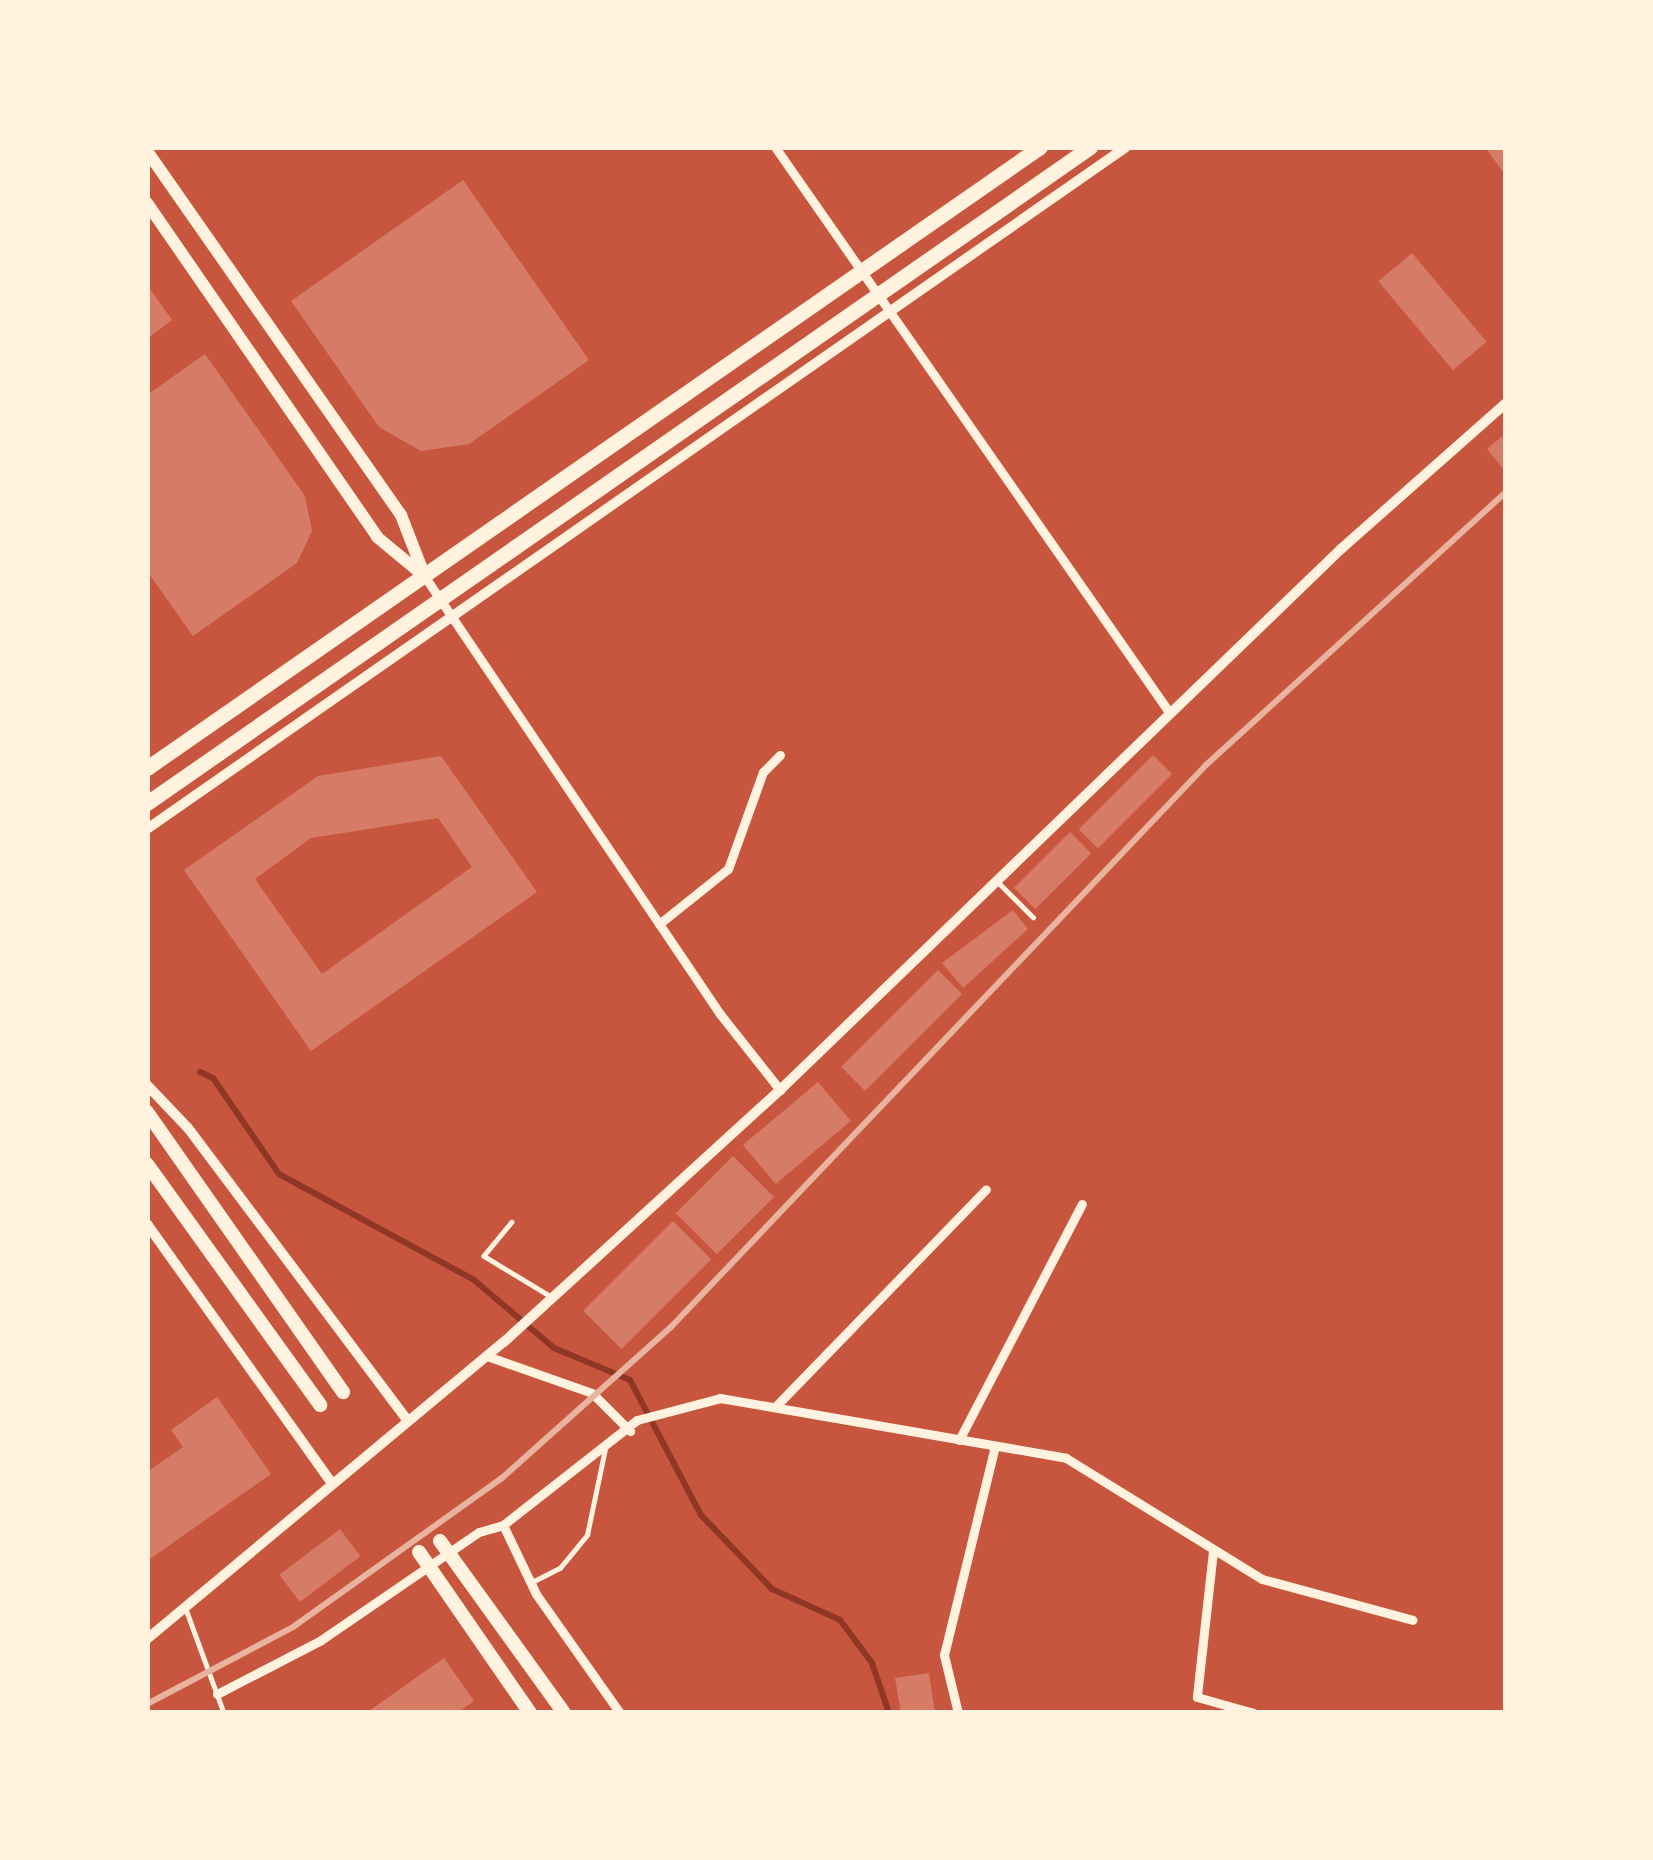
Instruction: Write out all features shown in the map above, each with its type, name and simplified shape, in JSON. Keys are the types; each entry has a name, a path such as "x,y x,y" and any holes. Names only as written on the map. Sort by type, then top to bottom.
{"highway":[{"path":"147,768 1040,147"},
{"path":"147,803 1090,147"}],"main road":[{"path":"147,151 401,515 425,577"},
{"path":"147,202 377,537 425,577"},
{"path":"147,1112 343,1392"},
{"path":"147,1164 320,1406"},
{"path":"440,1541 564,1713"},
{"path":"418,1552 530,1713"}],"street":[{"path":"775,147 1169,712"},
{"path":"147,829 1126,147"},
{"path":"147,1639 504,1342 780,1090 1169,712 1506,403"},
{"path":"425,577 659,924 780,1090"},
{"path":"659,924 728,869 763,772 780,755"},
{"path":"147,1085 188,1128 408,1420"},
{"path":"775,1407 986,1190"},
{"path":"959,1440 1082,1204"},
{"path":"147,1223 331,1482"},
{"path":"487,1356 592,1393 629,1431"},
{"path":"217,1694 402,1587 479,1532 503,1525 606,1443 629,1431 637,1420 720,1398 1066,1458 1262,1580 1413,1620"},
{"path":"958,1713 944,1655 995,1446"},
{"path":"503,1525 530,1582 620,1713"},
{"path":"1213,1552 1197,1697 1254,1713"}],"lane":[{"path":"997,880 1033,916"},
{"path":"512,1222 484,1256 548,1301"},
{"path":"530,1582 560,1568 587,1535 606,1443"},
{"path":"187,1609 224,1713"}],"building":[{"path":"1485,147 1506,147 1506,176"},
{"path":"463,180 589,360 469,444 421,451 379,427 291,301"},
{"path":"1412,253 1487,342 1453,370 1378,281"},
{"path":"147,291 172,320 147,339"},
{"path":"205,354 305,496 312,531 297,563 193,636 147,571 147,395"},
{"path":"1506,433 1506,472 1487,449"},
{"path":"1153,755 1172,774 1098,848 1079,829"},
{"path":"441,756 537,892 311,1051 184,870 318,776","holes":["438,818 472,867 322,974 255,879 311,838"]},
{"path":"1070,832 1091,853 1035,909 1014,888"},
{"path":"1013,910 1028,929 963,988 942,963"},
{"path":"938,970 962,994 865,1091 841,1067"},
{"path":"818,1082 851,1121 776,1184 743,1145"},
{"path":"733,1156 774,1197 717,1254 676,1213"},
{"path":"673,1221 711,1259 621,1349 583,1311"},
{"path":"217,1397 271,1474 147,1561 147,1472 183,1447 171,1430"},
{"path":"340,1529 360,1556 300,1602 279,1575"},
{"path":"444,1658 474,1701 457,1713 366,1713"},
{"path":"929,1673 935,1713 901,1713 895,1678"}],"waterway":[{"path":"200,1072 213,1078 279,1174 474,1280 554,1348 630,1380 701,1515 772,1589 840,1620 872,1663 889,1713"}],"railway":[{"path":"147,1704 293,1627 502,1478 671,1327 1206,765 1506,492"}]}
